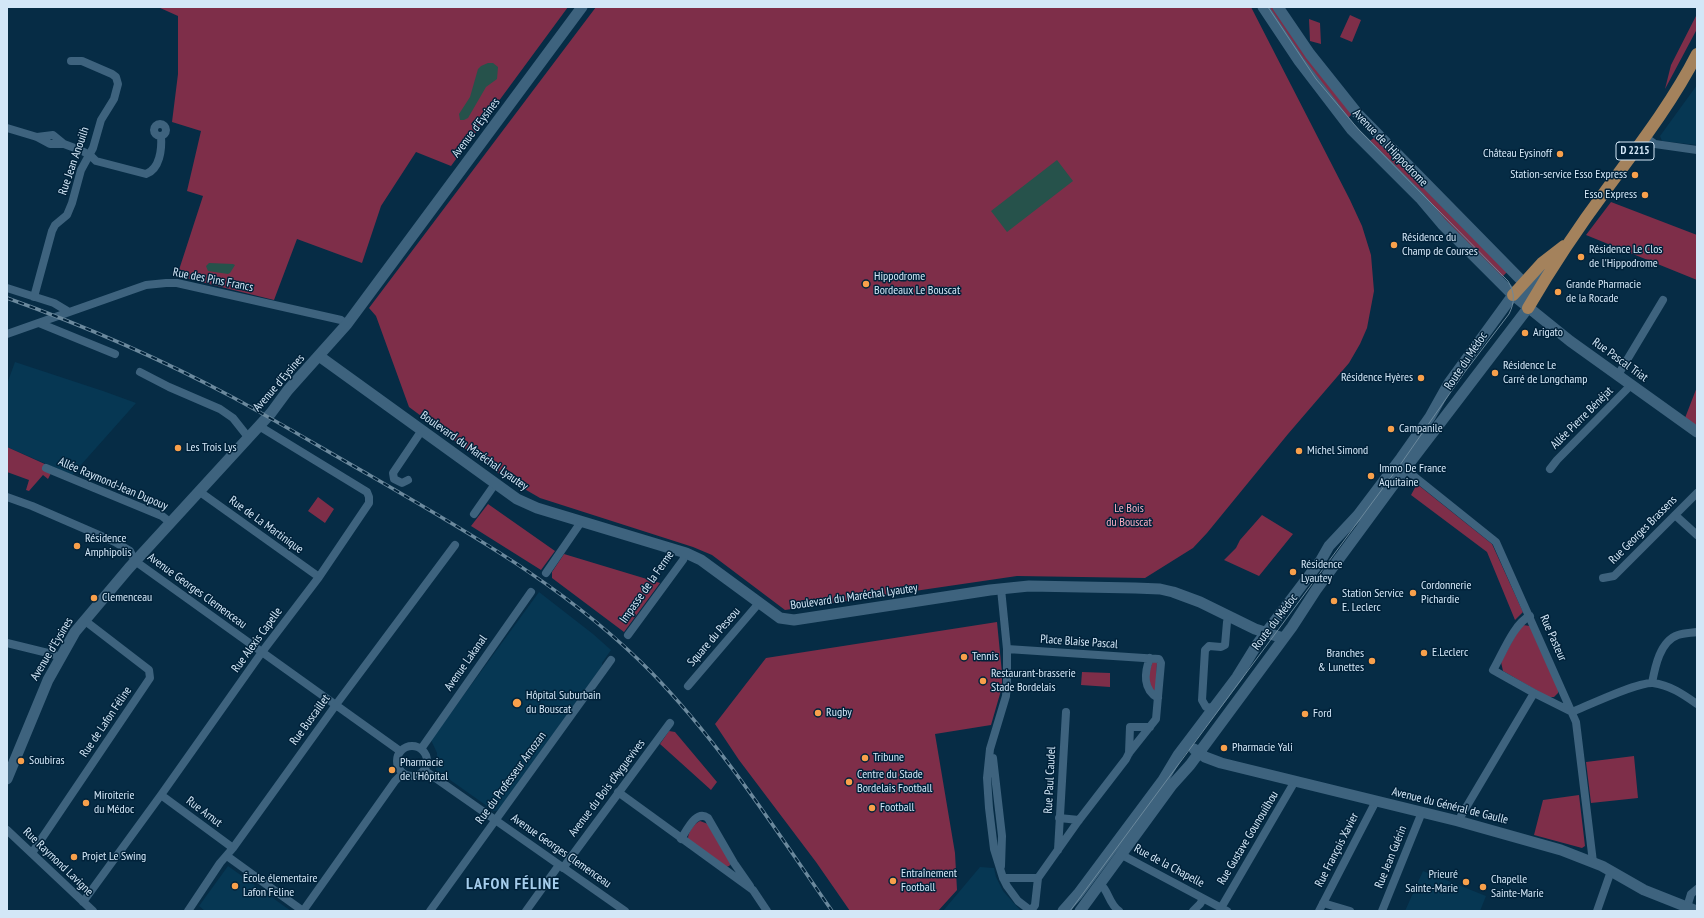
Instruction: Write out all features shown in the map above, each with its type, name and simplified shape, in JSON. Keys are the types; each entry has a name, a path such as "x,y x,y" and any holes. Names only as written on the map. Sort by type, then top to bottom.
{"main road":[{"name":"Route du Médoc","path":"1528,308 1567,245 1645,137 1690,68 1697,54"},
{"name":"Route du Médoc","path":"1513,295 1523,282 1551,256 1567,245"}],"street":[{"name":"Avenue d'Eysines","path":"7,779 42,691 60,657 84,620 135,561 259,426 347,324 582,7"},
{"name":"Avenue de l'Hippodrome","path":"1263,7 1314,81 1356,134 1420,198 1446,228 1528,308"},
{"name":"Avenue de l'Hippodrome","path":"1278,7 1327,77 1365,123 1523,282"},
{"name":"Rue Jean Anouilh","path":"34,297 52,231 55,225 67,215 72,203 81,170 90,155 101,120 114,99 118,84 118,80 112,74 82,61 71,61"},
{"path":"1356,134 1365,123"},
{"path":"7,128 37,137 50,144 64,144 90,155 96,161 146,174 152,172 156,168 161,148 162,136"},
{"path":"1645,137 1655,144 1697,150"},
{"path":"1528,308 1532,287 1551,256"},
{"path":"1523,282 1528,308"},
{"name":"Rue des Pins Francs","path":"7,334 146,286 166,283 177,283 290,308 341,320 347,324"},
{"path":"7,288 54,303 69,312"},
{"name":"Route du Médoc","path":"1063,911 1078,894 1149,799 1187,744 1237,677 1266,633 1321,560 1329,546 1358,515 1393,469 1430,417 1452,377 1513,295"},
{"path":"1618,376 1663,300"},
{"name":"Route du Médoc","path":"1080,911 1120,854 1199,752 1283,638 1316,590 1405,469 1528,308"},
{"name":"Rue Pascal Triat","path":"1528,308 1570,341 1697,432"},
{"path":"39,323 115,354"},
{"name":"Boulevard du Maréchal Lyautey","path":"319,356 495,484 526,504 686,553 701,560 780,618 794,620 1029,586 1160,590 1200,602 1229,617 1266,633 1283,638"},
{"path":"140,372 169,387 220,409 233,418 248,437"},
{"name":"Allée Pierre Bénéjat","path":"1550,470 1557,460 1631,385"},
{"name":"Rue Alexis Capelle","path":"83,902 262,652 319,577 370,503 367,492 259,426"},
{"path":"408,480 402,483 394,479 394,473 422,430"},
{"name":"Allée Raymond-Jean Dupouy","path":"46,468 162,516 171,523"},
{"name":"Rue Pasteur","path":"1405,469 1496,542 1576,722 1593,862"},
{"path":"474,514 495,484"},
{"name":"Rue de La Martinique","path":"200,492 319,577"},
{"name":"Rue Georges Brassens","path":"1603,578 1614,576 1697,493"},
{"name":"Avenue Georges Clemenceau","path":"7,498 37,508 115,542 130,551 135,561 400,752"},
{"path":"1675,515 1697,535"},
{"path":"546,573 581,522"},
{"name":"Rue Buscaillet","path":"192,910 220,862 233,848 336,705 455,545"},
{"name":"Impasse de la Ferme","path":"628,635 683,560 686,553"},
{"path":"1001,589 1007,649 1006,696 988,760 1000,868 1007,886 1018,900 1031,911 1035,905 1038,878 1079,820 1156,720 1158,698 1160,660 1150,658 1145,680 1148,690 1153,696 1158,698"},
{"name":"Avenue Lakanal","path":"421,749 531,592"},
{"name":"Square du Peseou","path":"688,686 759,603"},
{"path":"1530,616 1525,618 1517,628 1493,670 1534,693 1572,712 1632,688 1652,683 1680,692 1697,704"},
{"path":"1214,708 1206,706 1202,700 1205,650 1209,646 1221,647 1225,645 1227,622 1229,617"},
{"name":"Rue de Lafon Féline","path":"32,854 150,678 149,670 84,620"},
{"path":"1652,683 1654,670 1659,656 1669,640 1678,635 1697,632"},
{"path":"7,643 60,657"},
{"name":"Place Blaise Pascal","path":"1007,649 1150,658"},
{"name":"Rue du Professeur Arnozan","path":"430,911 610,660"},
{"path":"1458,821 1534,693"},
{"name":"Rue Paul Caudel","path":"1058,850 1066,712"},
{"name":"Avenue du Bois d'Ayguevives","path":"526,911 670,723"},
{"path":"1129,754 1130,727 1150,727"},
{"name":"Avenue du Général de Gaulle","path":"1187,744 1212,760 1458,821 1561,850 1593,862 1644,890 1692,909"},
{"path":"410,746 421,749 427,759 424,770 417,775 412,776 403,773 397,763 400,752 410,746"},
{"name":"Avenue Georges Clemenceau","path":"424,770 625,911"},
{"path":"227,856 303,911 395,780 403,773"},
{"name":"Rue Gustave Gounouilhou","path":"1224,909 1295,781"},
{"path":"618,792 753,890"},
{"name":"Rue Arnut","path":"161,795 233,848"},
{"name":"Rue François Xavier","path":"1319,911 1376,801"},
{"name":"Rue Jean Guérin","path":"1382,911 1422,812"},
{"path":"681,839 696,817 700,815 708,818 734,863 767,911"},
{"path":"1059,818 1079,820"},
{"name":"Rue Raymond Lavigne","path":"7,830 93,911"},
{"name":"Rue de la Chapelle","path":"1120,854 1224,909"},
{"path":"1597,911 1611,871"},
{"path":"1003,878 1038,878"},
{"path":"1099,883 1104,888 1111,903 1119,911"},
{"path":"1692,909 1691,894 1697,889"},
{"path":"1192,911 1203,899"},
{"path":"1323,903 1350,911"}],"shaded area":[{"path":"488,63 493,63 498,67 497,79 486,87 468,118 460,120 459,114 470,97 478,69"},
{"path":"1697,85 1697,145 1662,141 1660,136"},
{"path":"1057,160 1073,181 1007,232 991,211"},
{"path":"209,263 235,265 228,274 208,271 206,266"},
{"path":"15,362 136,403 72,475 7,447 7,384"},
{"name":"Hôpital Suburbain du Bouscat","path":"539,592 611,650 602,663 602,666 499,810 494,811 436,770 437,753 431,740"},
{"name":"École élementaire Lafon Feline","path":"228,866 291,911 205,911 199,906"},
{"path":"980,867 994,868 996,877 1003,891 1021,911 943,911"},
{"path":"1423,871 1486,896 1480,911 1405,911"}],"green space":[{"path":"158,7 568,7 451,166 416,152 381,206 362,263 297,239 274,300 177,276 203,196 187,191 201,131 172,122 178,74 178,16"},
{"name":"Hippodrome Bordeaux Le Bouscat","path":"596,7 1251,7 1362,226 1371,255 1374,291 1367,328 1349,363 1288,434 1207,533 1193,548 1145,578 1017,576 785,610 712,555 693,547 540,498 502,476 409,407 376,316 369,308"},
{"path":"1266,7 1274,7 1352,114 1347,119"},
{"path":"1697,14 1697,29 1665,89 1671,65"},
{"path":"1350,15 1361,20 1352,42 1340,37"},
{"path":"1309,19 1320,23 1321,44 1310,41"},
{"path":"1374,138 1507,272 1502,277 1368,142"},
{"path":"1611,202 1697,235 1697,280 1586,235"},
{"path":"1697,387 1697,426 1685,418"},
{"path":"7,447 47,465 51,473 48,479 43,475 29,491 26,490 29,480 7,472"},
{"path":"1417,484 1492,544 1523,612 1515,620 1487,552 1411,495"},
{"path":"318,497 334,509 325,523 308,511"},
{"path":"488,504 555,551 541,570 471,526"},
{"path":"1262,515 1293,534 1259,576 1224,560 1236,548 1240,540"},
{"path":"564,554 660,583 624,632 552,578 552,572"},
{"name":"Centre du Stade Bordelais Football","path":"997,622 1002,687 991,725 935,734 955,853 957,890 938,911 850,911 816,862 739,760 715,724 766,658"},
{"path":"1523,625 1530,626 1558,687 1558,693 1554,697 1548,697 1503,671 1501,662 1520,627"},
{"path":"1153,661 1157,662 1156,690 1152,692 1148,674"},
{"path":"1082,672 1110,673 1110,687 1081,685"},
{"path":"669,731 675,732 717,782 711,790 660,744"},
{"path":"1634,756 1638,798 1591,803 1586,762"},
{"path":"1579,795 1585,846 1582,848 1534,835 1543,800"},
{"path":"700,821 708,824 731,864 729,866 726,867 688,839 692,828"}],"tram line":[{"path":"1070,911 1400,465 1464,373 1509,314 1512,305 1513,294 1508,281 1359,130 1316,79 1268,7"}],"railway":[{"path":"7,298 122,344 179,370 234,398 446,520 518,565 553,589 619,642 651,672 677,700 724,758 768,818 832,911"}],"place":[{"name":"Château Eysinoff","path":"1560,154"},
{"name":"Station-service Esso Express","path":"1635,175"},
{"name":"Esso Express","path":"1645,195"},
{"name":"Résidence du Champ de Courses","path":"1394,245"},
{"name":"Résidence Le Clos de l'Hippodrome","path":"1581,257"},
{"name":"Hippodrome Bordeaux Le Bouscat","path":"866,284"},
{"name":"Grande Pharmacie de la Rocade","path":"1558,292"},
{"name":"Arigato","path":"1525,333"},
{"name":"Résidence Le Carré de Longchamp","path":"1495,373"},
{"name":"Résidence Hyères","path":"1421,378"},
{"name":"Campanile","path":"1391,429"},
{"name":"Les Trois Lys","path":"178,448"},
{"name":"Michel Simond","path":"1299,451"},
{"name":"Immo De France Aquitaine","path":"1371,476"},
{"name":"Résidence Amphipolis","path":"77,546"},
{"name":"Résidence Lyautey","path":"1293,572"},
{"name":"Cordonnerie Pichardie","path":"1413,593"},
{"name":"Clemenceau","path":"94,598"},
{"name":"Station Service E. Leclerc","path":"1334,601"},
{"name":"E.Leclerc","path":"1424,653"},
{"name":"Tennis","path":"964,657"},
{"name":"Branches & Lunettes","path":"1372,661"},
{"name":"Restaurant-brasserie Stade Bordelais","path":"983,681"},
{"name":"Hôpital Suburbain du Bouscat","path":"517,703"},
{"name":"Rugby","path":"818,713"},
{"name":"Ford","path":"1305,714"},
{"name":"Pharmacie Yali","path":"1224,748"},
{"name":"Tribune","path":"865,758"},
{"name":"Soubiras","path":"21,761"},
{"name":"Pharmacie de l'Hôpital","path":"392,770"},
{"name":"Centre du Stade Bordelais Football","path":"849,782"},
{"name":"Miroiterie du Médoc","path":"86,803"},
{"name":"Football","path":"872,808"},
{"name":"Projet Le Swing","path":"74,857"},
{"name":"Entraînement Football","path":"893,881"},
{"name":"Prieuré Sainte-Marie","path":"1466,882"},
{"name":"École élementaire Lafon Feline","path":"235,886"},
{"name":"Chapelle Sainte-Marie","path":"1483,887"}],"district":[{"name":"LAFON FÉLINE","path":"513,884"}],"park label":[{"name":"Le Bois du Bouscat","path":"1129,516"}]}
